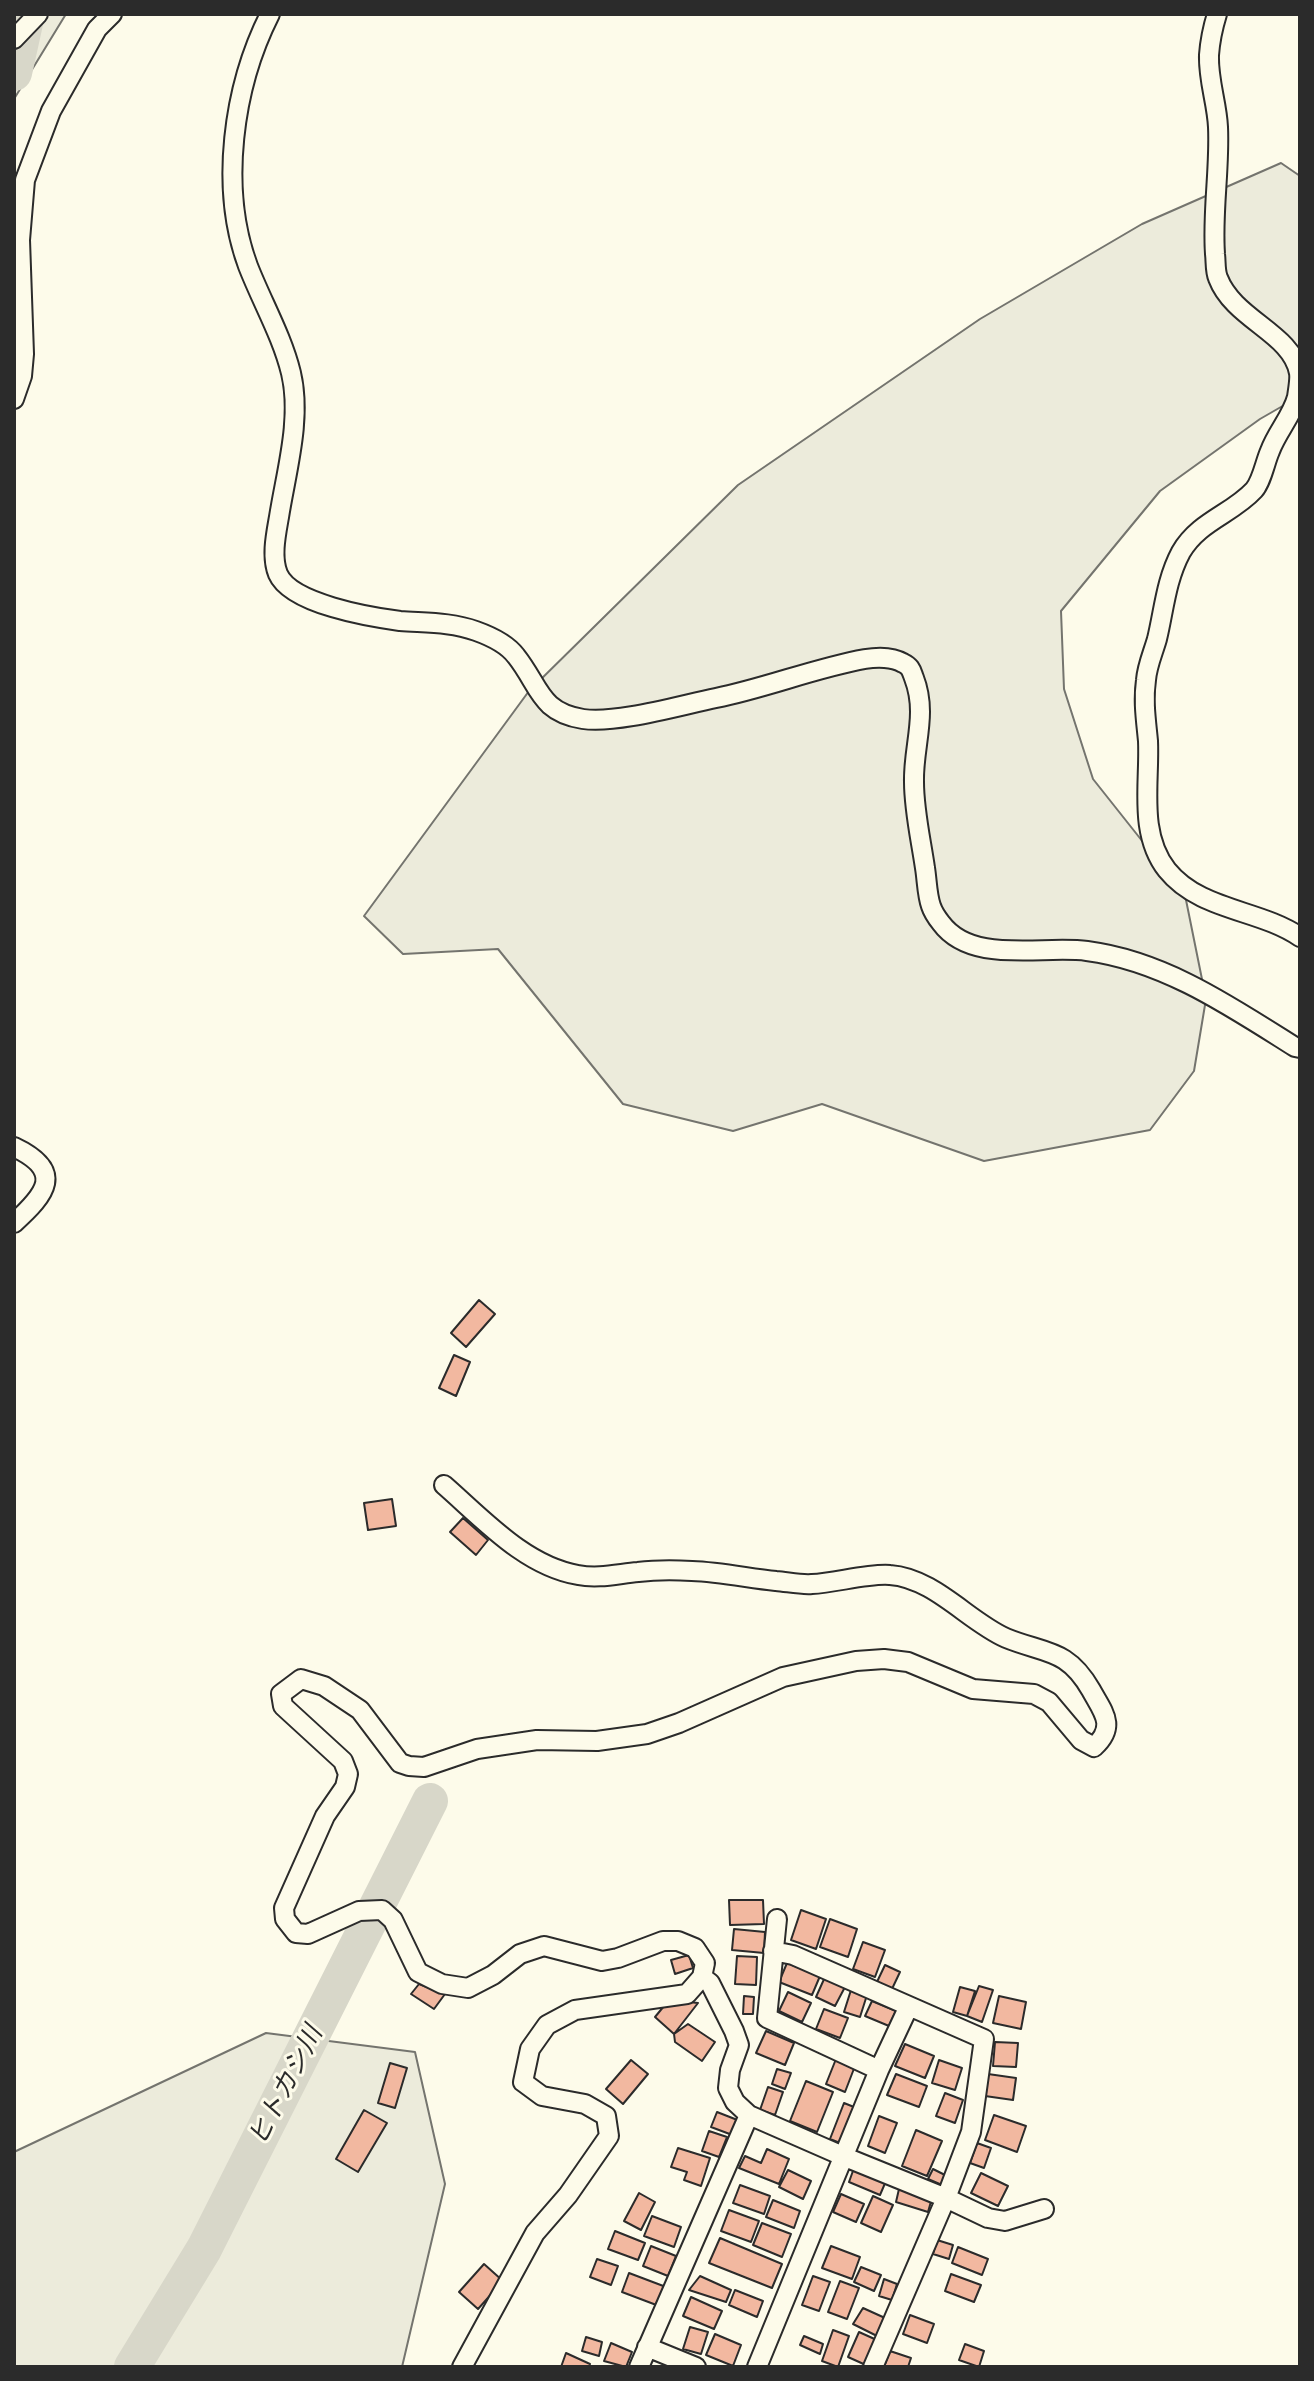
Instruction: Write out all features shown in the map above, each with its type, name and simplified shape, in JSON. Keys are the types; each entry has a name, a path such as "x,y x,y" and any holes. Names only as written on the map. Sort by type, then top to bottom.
{"street":[{"path":"14,39 38,14"},
{"path":"14,399 22,376 24,354 20,240 25,180 51,111 97,29 112,14"},
{"path":"270,14 248,68 241,100 232,194 237,231 248,266 283,345 293,379 293,422 275,541 276,569 281,580 302,596 337,608 399,621 441,622 477,631 500,642 515,655 535,689 555,711 586,719 626,716 727,696 868,659 901,661 910,668 918,686 922,718 913,777 915,801 930,904 942,925 956,938 988,949 1084,950 1159,970 1213,995 1300,1048"},
{"path":"1217,14 1209,52 1209,75 1217,106 1218,131 1214,241 1217,277 1232,302 1250,319 1276,336 1290,352 1299,373 1296,398 1271,447 1256,489 1192,536 1172,572 1146,676 1144,698 1149,830 1156,852 1168,871 1186,887 1207,900 1286,928 1300,937"},
{"path":"14,1147 44,1168 47,1176 40,1198 14,1223"},
{"path":"444,1485 516,1547 546,1565 575,1575 596,1577 641,1571 693,1571 809,1585 890,1575 917,1582 1005,1638 1057,1654 1070,1663 1085,1680 1106,1716 1107,1732 1094,1747 1081,1740 1049,1702 1034,1694 973,1689 908,1662 884,1659 856,1661 783,1677 647,1734 597,1741 537,1740 477,1749 424,1767 400,1763 360,1710 324,1686 301,1679 281,1694 283,1706 343,1761 348,1774 345,1787 325,1816 284,1908 285,1919 296,1933 308,1934 359,1911 382,1910 393,1920 418,1972 442,1984 468,1988 493,1975 520,1954 544,1946 602,1961 663,1941 678,1941 695,1948 705,1963 702,1977 687,1994 575,2010 547,2025 530,2049 523,2082 542,2096 585,2104 606,2116 609,2136 568,2195 535,2233 462,2367"},
{"path":"777,1919 767,2018 879,2070"},
{"path":"773,1951 793,1955 984,2039 971,2132 873,2367"},
{"path":"702,1977 710,1983 739,2045 730,2070 728,2088 735,2102 749,2115 988,2218 1005,2221 1044,2209"},
{"path":"757,2367 879,2070 908,2008"},
{"path":"639,2367 749,2115"},
{"path":"647,2347 696,2367"}],"shaded area":[{"path":"14,14 66,14 14,99"},
{"path":"1281,163 1300,176 1300,396 1260,419 1160,491 1061,611 1064,689 1093,779 1185,895 1206,999 1194,1071 1150,1130 984,1161 822,1104 733,1131 623,1104 498,949 403,954 364,916 529,691 738,485 980,319 1142,224"},
{"path":"266,2033 415,2052 445,2184 402,2367 14,2367 14,2152"}],"building":[{"path":"479,1300 495,1314 466,1347 451,1333"},
{"path":"454,1355 470,1362 456,1396 439,1388"},
{"path":"392,1499 396,1526 368,1530 364,1503"},
{"path":"463,1518 488,1540 476,1555 450,1532"},
{"path":"729,1900 763,1900 764,1924 730,1925"},
{"path":"801,1910 826,1919 816,1949 791,1940"},
{"path":"830,1919 857,1929 848,1957 820,1947"},
{"path":"734,1929 765,1932 764,1953 732,1950"},
{"path":"863,1942 885,1950 875,1977 853,1969"},
{"path":"689,1955 693,1968 675,1974 671,1960"},
{"path":"737,1956 757,1957 756,1985 735,1984"},
{"path":"787,1963 820,1976 812,1995 779,1982"},
{"path":"885,1965 900,1972 891,1991 876,1984"},
{"path":"825,1977 845,1987 835,2006 816,1997"},
{"path":"419,1984 445,1994 434,2009 411,1994"},
{"path":"979,1986 993,1990 982,2022 967,2016"},
{"path":"960,1987 975,1991 967,2016 953,2012"},
{"path":"851,1990 867,1995 860,2017 844,2012"},
{"path":"788,1992 811,2003 802,2022 779,2011"},
{"path":"744,1996 754,1997 753,2014 743,2014"},
{"path":"999,1996 1026,2002 1021,2029 993,2023"},
{"path":"669,2000 698,2003 674,2034 655,2017"},
{"path":"872,2001 896,2011 889,2026 865,2016"},
{"path":"824,2009 848,2018 840,2038 816,2029"},
{"path":"688,2024 715,2042 702,2061 675,2042 674,2034"},
{"path":"766,2031 794,2043 785,2065 756,2053"},
{"path":"995,2042 1018,2043 1016,2067 993,2066"},
{"path":"905,2044 934,2056 925,2078 895,2066"},
{"path":"836,2059 855,2066 845,2092 826,2084"},
{"path":"631,2060 648,2074 623,2104 606,2089"},
{"path":"939,2060 962,2068 955,2090 932,2083"},
{"path":"390,2063 407,2068 395,2108 378,2103"},
{"path":"777,2069 791,2073 785,2089 772,2084"},
{"path":"896,2074 927,2086 919,2107 887,2095"},
{"path":"988,2074 1016,2078 1013,2100 985,2096"},
{"path":"806,2081 833,2092 817,2132 790,2121"},
{"path":"768,2087 783,2092 775,2115 760,2110"},
{"path":"945,2093 963,2100 955,2123 936,2116"},
{"path":"844,2103 859,2109 845,2145 830,2139"},
{"path":"364,2110 387,2123 358,2172 336,2159"},
{"path":"717,2112 740,2121 735,2136 711,2127"},
{"path":"994,2115 1026,2126 1017,2152 985,2140"},
{"path":"879,2116 897,2123 885,2153 868,2146"},
{"path":"916,2130 942,2141 927,2176 902,2166"},
{"path":"709,2131 727,2137 719,2157 702,2151"},
{"path":"977,2143 991,2148 984,2168 970,2163"},
{"path":"678,2148 710,2158 701,2186 684,2180 687,2172 671,2167"},
{"path":"767,2149 789,2159 779,2184 739,2168 745,2156 761,2163"},
{"path":"854,2168 886,2181 880,2195 849,2182"},
{"path":"933,2169 947,2176 942,2185 928,2179"},
{"path":"788,2170 811,2181 803,2199 779,2187"},
{"path":"981,2173 1008,2186 998,2206 971,2193"},
{"path":"740,2185 770,2196 764,2214 733,2203"},
{"path":"899,2189 932,2198 928,2212 896,2202"},
{"path":"639,2193 655,2202 641,2230 624,2221"},
{"path":"841,2194 864,2204 856,2222 833,2212"},
{"path":"873,2196 893,2205 881,2232 861,2223"},
{"path":"773,2200 800,2211 794,2228 766,2217"},
{"path":"729,2210 759,2221 751,2242 721,2231"},
{"path":"652,2216 681,2227 674,2247 644,2236"},
{"path":"762,2223 791,2234 782,2257 753,2245"},
{"path":"615,2231 645,2243 638,2260 608,2249"},
{"path":"720,2238 782,2264 772,2288 709,2263"},
{"path":"937,2240 953,2245 949,2259 933,2254"},
{"path":"651,2246 676,2256 668,2276 643,2266"},
{"path":"831,2246 860,2257 852,2279 822,2268"},
{"path":"958,2247 988,2259 982,2275 952,2263"},
{"path":"597,2259 618,2266 611,2285 590,2277"},
{"path":"484,2264 503,2281 478,2309 459,2292"},
{"path":"861,2267 881,2275 874,2291 854,2282"},
{"path":"629,2273 666,2287 659,2306 622,2292"},
{"path":"951,2274 981,2285 974,2302 945,2291"},
{"path":"700,2276 731,2290 726,2302 689,2290"},
{"path":"813,2276 830,2282 819,2311 802,2305"},
{"path":"884,2279 897,2284 892,2300 879,2296"},
{"path":"840,2281 859,2288 847,2319 828,2312"},
{"path":"735,2290 763,2301 757,2317 729,2305"},
{"path":"691,2297 722,2311 714,2329 683,2316"},
{"path":"863,2308 885,2318 877,2336 853,2324"},
{"path":"910,2315 934,2324 927,2343 903,2334"},
{"path":"690,2327 708,2332 701,2354 683,2349"},
{"path":"833,2330 849,2336 838,2367 822,2361"},
{"path":"859,2332 879,2341 868,2366 848,2357"},
{"path":"715,2334 741,2345 733,2366 706,2355"},
{"path":"804,2336 823,2344 820,2354 800,2345"},
{"path":"586,2337 602,2342 599,2356 582,2351"},
{"path":"611,2343 632,2352 626,2367 604,2361"},
{"path":"965,2344 984,2351 979,2367 959,2360"},
{"path":"890,2351 911,2358 908,2367 884,2367"},
{"path":"566,2353 590,2364 589,2367 561,2367"}],"waterway":[{"path":"14,73 27,14"},
{"name":"ヒトカシ川","path":"132,2367 204,2249 430,1801"}]}
